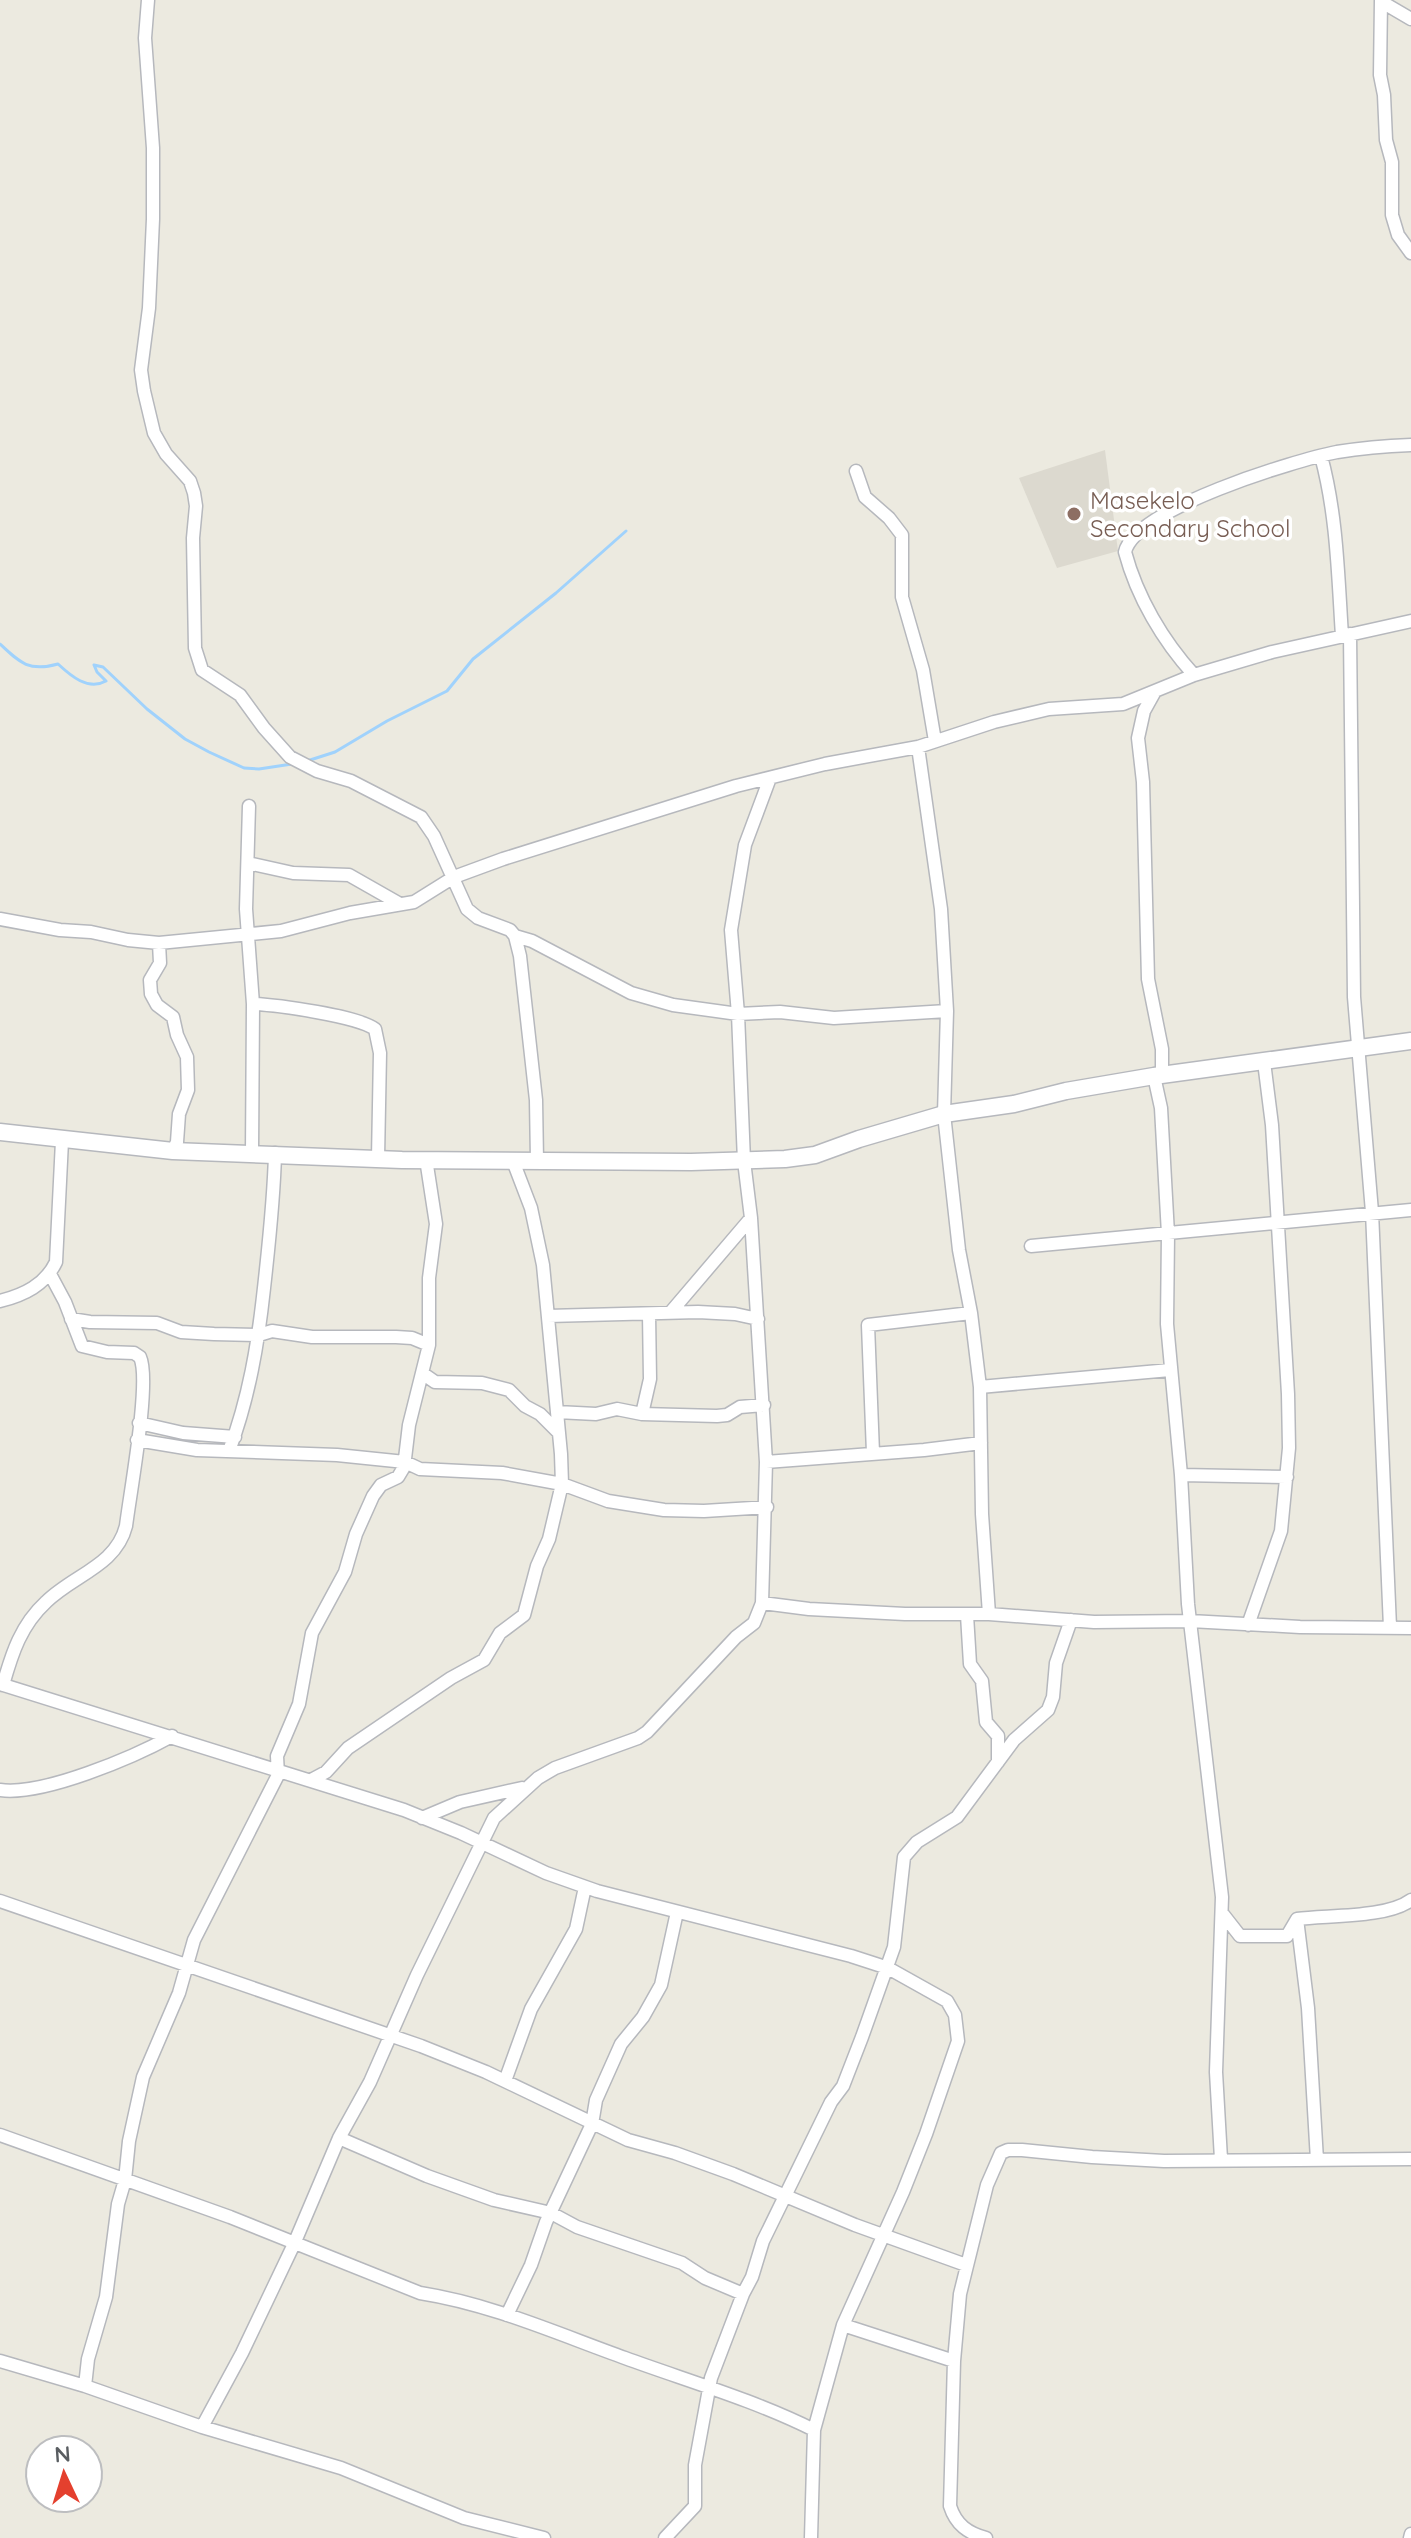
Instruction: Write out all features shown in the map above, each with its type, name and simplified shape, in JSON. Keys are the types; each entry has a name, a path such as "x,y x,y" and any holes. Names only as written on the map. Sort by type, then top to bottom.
{"street":[{"path":"148,0 145,38 153,148 153,219 149,308 141,370 154,433 166,454 190,481 194,493 195,648 199,665 205,673 240,695 290,757 317,771 351,781 421,817 434,836 463,902 472,914 510,930 515,936 520,956 536,1100 537,1161"},
{"path":"1411,19 1381,1 1379,59 1386,140 1392,162 1392,215 1398,235 1411,253"},
{"path":"1194,675 1167,643 1126,556 1128,542 1133,536 1179,506 1275,469 1321,456 1411,445"},
{"path":"1321,456 1330,496 1346,635 1358,1048 1372,1212 1390,1627"},
{"path":"856,471 865,497 889,518 902,535 902,597 923,670 935,741"},
{"path":"0,919 159,943 281,931 421,899 454,877 584,832 770,778 825,764 918,747 1027,713 1063,706 1109,706 1154,693 1194,675 1290,647 1411,621"},
{"path":"1154,693 1144,711 1138,738 1143,782 1148,979 1162,1049 1158,1076 1168,1234 1166,1296 1170,1370 1181,1475 1190,1621 1222,1913 1216,2072 1221,2159"},
{"path":"918,747 940,898 947,1011 944,1114 959,1250 980,1387 989,1614"},
{"path":"202,2427 242,2353 294,2244 339,2138 370,2082 494,1818 529,1786 555,1768 647,1732 736,1637 754,1623 762,1603 767,1507 764,1405 744,1161 738,1014 731,946 732,918 745,845 770,778"},
{"path":"249,806 246,894 253,1004 252,1152"},
{"path":"248,863 293,873 349,875 400,904"},
{"path":"515,936 532,941 645,998 738,1014 780,1012 834,1018 947,1011"},
{"path":"159,943 160,963 150,980 151,994 157,1005 173,1017 187,1057 188,1090 179,1114 177,1142 173,1151"},
{"path":"253,1004 281,1005 361,1022 375,1029 380,1053 378,1158"},
{"path":"0,1132 173,1151 513,1161 744,1161 815,1155 944,1114 1014,1104 1066,1091 1411,1041"},
{"path":"1248,1625 1281,1531 1287,1477 1288,1394 1272,1125 1264,1062"},
{"path":"0,1301 34,1288 50,1274 56,1262 62,1141"},
{"path":"229,1451 259,1335 274,1207 275,1153"},
{"path":"85,2386 88,2359 106,2297 118,2204 125,2180 139,2087 179,1993 198,1930 276,1780 277,1756 302,1693 312,1633 345,1572 356,1534 373,1496 381,1485 403,1471 409,1425 429,1345 429,1278 436,1224 426,1159"},
{"path":"311,1780 326,1772 348,1748 451,1678 484,1660 500,1633 524,1615 537,1566 549,1539 562,1484 548,1316 543,1265 531,1208 513,1161"},
{"path":"1031,1246 1411,1210"},
{"path":"670,1313 751,1218"},
{"path":"50,1274 79,1342 86,1348 134,1353 140,1357 143,1372 137,1440 126,1526 120,1544 110,1556 46,1602 32,1618 18,1637 1,1684 278,1769 422,1818 585,1887 888,1968 947,2001 955,2015 957,2045 926,2134 843,2325 814,2430 811,2538"},
{"path":"548,1316 723,1312 758,1319"},
{"path":"873,1453 868,1325 971,1313"},
{"path":"642,1414 650,1379 649,1314"},
{"path":"71,1319 80,1322 166,1324 177,1331 190,1333 259,1335 272,1331 312,1337 412,1338 429,1345"},
{"path":"980,1387 1170,1370"},
{"path":"422,1373 435,1382 482,1383 509,1390 559,1433"},
{"path":"557,1412 596,1414 621,1409 642,1414 717,1416 727,1415 740,1407 764,1405"},
{"path":"139,1423 183,1433 235,1437"},
{"path":"137,1440 197,1450 296,1452 405,1462 420,1469 484,1471 562,1484 608,1501 664,1510 767,1507"},
{"path":"766,1462 981,1443"},
{"path":"1181,1475 1287,1477"},
{"path":"762,1603 809,1609 989,1614 1071,1620 1411,1628"},
{"path":"967,1615 970,1664 982,1681 986,1722 998,1736 998,1765"},
{"path":"665,2538 695,2506 695,2465 708,2387 763,2241 851,2066 888,1968 895,1943 904,1857 917,1842 957,1817 1020,1734 1051,1705 1056,1663 1071,1620"},
{"path":"0,1790 17,1791 102,1768 172,1736"},
{"path":"422,1818 460,1802 529,1786"},
{"path":"505,2081 531,2009 576,1929 585,1887"},
{"path":"1297,1919 1378,1911 1400,1907 1411,1900"},
{"path":"0,1901 421,2046 505,2081 628,2140 675,2153 787,2195 883,2236 966,2265"},
{"path":"507,2315 592,2124 596,2100 621,2044 643,2017 661,1985 677,1912"},
{"path":"1222,1913 1234,1931 1245,1938 1287,1936 1297,1919"},
{"path":"1297,1919 1308,2008 1317,2160"},
{"path":"0,2135 230,2217 420,2293 507,2315 708,2387 814,2430"},
{"path":"339,2138 427,2176 494,2200 551,2213 577,2227 682,2263 705,2278 743,2294"},
{"path":"986,2538 959,2533 950,2506 954,2361 956,2323 966,2265 994,2166 1001,2153 1008,2150 1127,2160 1411,2159"},
{"path":"843,2325 954,2361"},
{"path":"0,2361 85,2386 202,2427 341,2468 464,2518 544,2538"}],"shaded area":[{"name":"Masekelo Secondary School","path":"1105,450 1118,551 1057,568 1019,478"}],"waterway":[{"path":"307,761 335,752 447,691 473,659 556,593 626,531"},
{"path":"0,644 26,664 40,667 58,664 86,683 106,681 94,665 103,667 147,709 185,739 244,768 292,764"}],"place":[{"name":"Masekelo Secondary School","path":"1074,514"}]}
